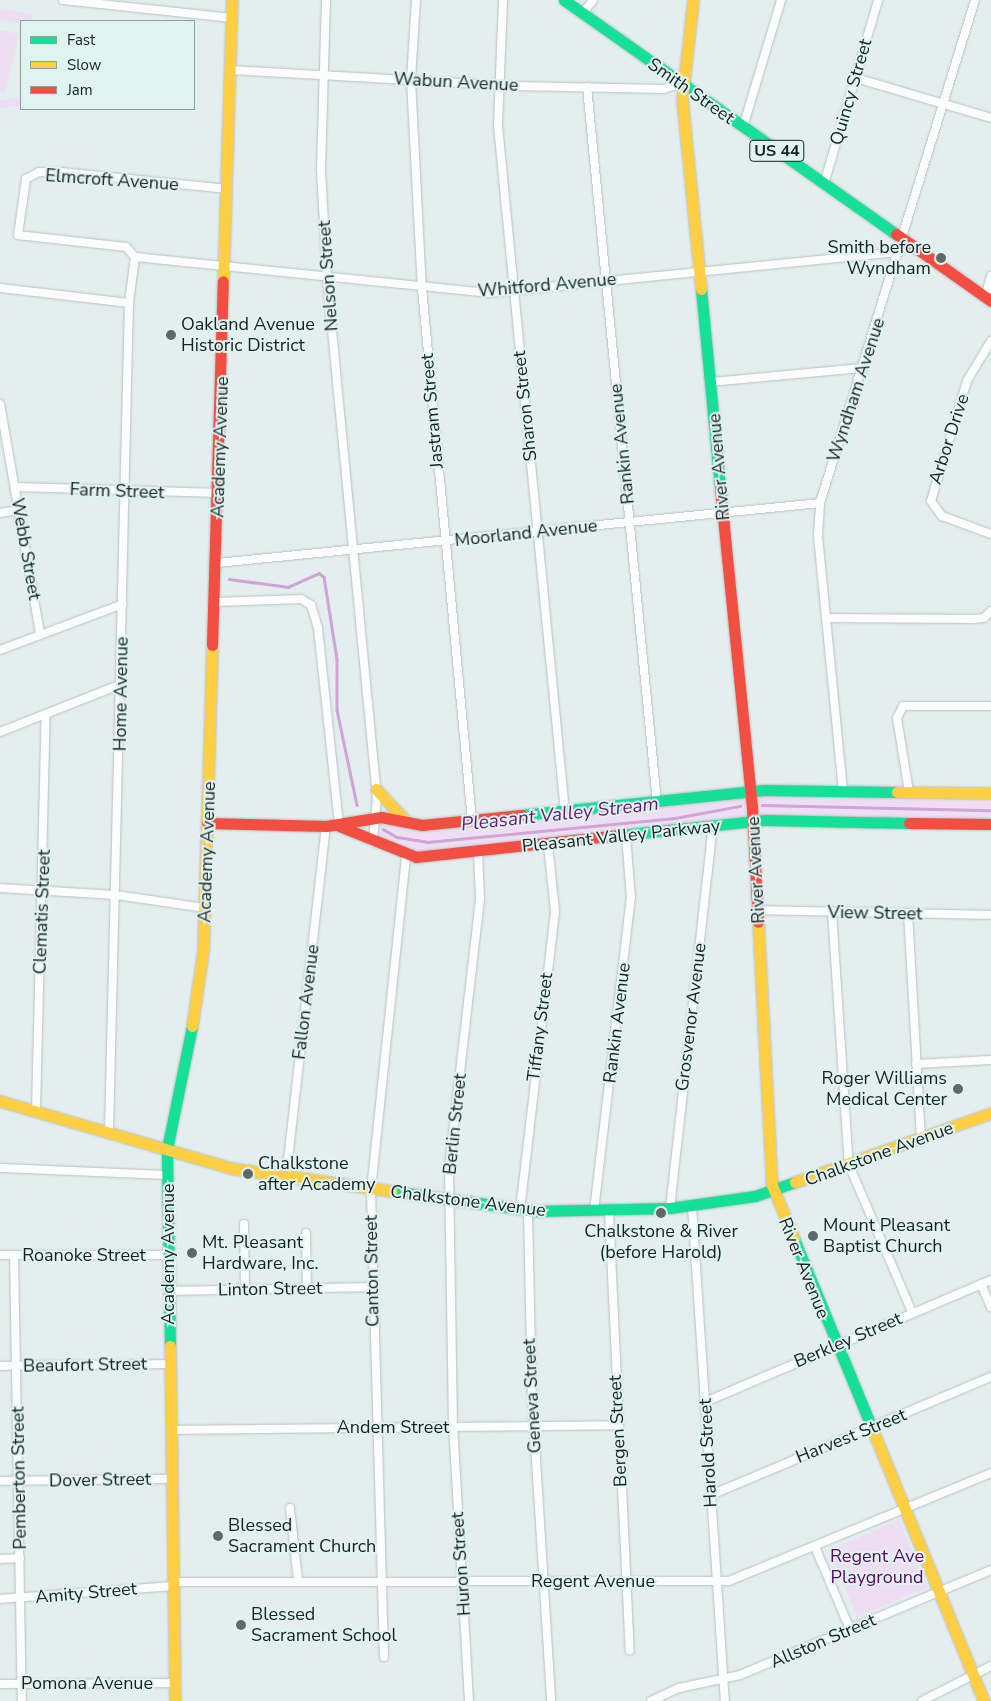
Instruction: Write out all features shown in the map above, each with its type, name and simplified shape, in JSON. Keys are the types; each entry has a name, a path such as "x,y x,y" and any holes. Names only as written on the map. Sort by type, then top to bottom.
{"street":[{"path":"63,0 232,18"},
{"name":"Academy Avenue","path":"175,1701 167,1149 198,998 205,908 217,602 232,0"},
{"name":"Nelson Street","path":"326,0 322,76 327,278 353,550"},
{"name":"Jastram Street","path":"416,0 411,80 422,288 444,541 472,821"},
{"name":"Sharon Street","path":"502,0 498,126 565,812"},
{"name":"Smith Street","path":"564,0 988,299"},
{"path":"583,13 593,0"},
{"name":"River Avenue","path":"692,0 682,84 753,821 775,1191 836,1345 984,1701"},
{"path":"743,128 781,0"},
{"name":"Quincy Street","path":"824,184 878,0"},
{"name":"Wyndham Avenue","path":"843,791 818,534 820,504 904,240 975,0"},
{"name":"Wabun Avenue","path":"230,70 500,85 663,89 682,84"},
{"path":"856,78 991,118"},
{"name":"Rankin Avenue","path":"587,87 657,802"},
{"name":"Elmcroft Avenue","path":"135,257 126,247 18,235 26,179 40,172 61,172 228,189"},
{"name":"Whitford Avenue","path":"135,257 422,288 514,290 900,252"},
{"name":"Home Avenue","path":"110,1132 129,303 135,257"},
{"path":"988,299 991,276"},
{"path":"0,288 129,303"},
{"name":"Arbor Drive","path":"991,341 967,381 930,501 942,516 991,534"},
{"path":"711,382 863,368"},
{"name":"Webb Street","path":"0,404 3,440 20,510 40,634"},
{"name":"Farm Street","path":"15,487 126,492 219,493"},
{"name":"Moorland Avenue","path":"353,550 820,504"},
{"path":"0,513 20,510"},
{"path":"217,563 353,550 376,789 376,817 373,842"},
{"path":"207,823 338,826 318,628 311,605 301,599 217,602"},
{"path":"0,650 123,604"},
{"path":"826,618 973,619 984,618 991,611"},
{"path":"0,732 121,684"},
{"path":"909,792 898,711 910,705 991,706"},
{"name":"Clematis Street","path":"36,1111 44,890 46,714"},
{"path":"376,789 390,809 414,824"},
{"name":"Pleasant Valley Parkway","path":"338,826 376,817 414,824 472,821 750,791 991,794"},
{"name":"Pleasant Valley Parkway","path":"338,826 406,856 478,852 548,845 753,821 991,824"},
{"name":"Fallon Avenue","path":"286,1177 326,826"},
{"name":"Grosvenor Avenue","path":"670,1208 713,826"},
{"name":"Rankin Avenue","path":"594,1211 631,898 626,836"},
{"name":"Tiffany Street","path":"524,1210 554,911 548,845"},
{"name":"Berlin Street","path":"453,1426 449,1199 480,899 478,852"},
{"name":"Canton Street","path":"384,1657 376,1427 371,1190 406,856"},
{"path":"0,888 116,895 205,908"},
{"name":"View Street","path":"758,910 991,915"},
{"path":"832,912 844,1136 849,1165 912,1312"},
{"path":"908,913 921,1140"},
{"path":"916,1064 991,1060"},
{"name":"Chalkstone Avenue","path":"0,1101 230,1168 371,1190 524,1210 610,1211 670,1208 692,1206 775,1191 990,1116"},
{"path":"0,1168 168,1175"},
{"name":"Harold Street","path":"692,1206 722,1681 725,1701"},
{"name":"Geneva Street","path":"524,1210 533,1426 551,1701"},
{"name":"Bergen Street","path":"610,1211 616,1425 630,1650"},
{"path":"244,1224 245,1289"},
{"path":"306,1234 307,1288"},
{"name":"Roanoke Street","path":"0,1255 168,1255"},
{"name":"Pemberton Street","path":"14,1255 22,1701"},
{"name":"Berkley Street","path":"705,1402 912,1312 991,1280"},
{"path":"981,1284 991,1307"},
{"name":"Linton Street","path":"168,1291 373,1287"},
{"name":"Beaufort Street","path":"0,1366 169,1364"},
{"name":"Harvest Street","path":"711,1495 991,1377"},
{"name":"Andem Street","path":"170,1430 616,1425"},
{"name":"Huron Street","path":"453,1426 469,1701"},
{"name":"Regent Avenue","path":"173,1584 381,1579 543,1581 739,1579 991,1473"},
{"name":"Dover Street","path":"0,1481 171,1479"},
{"path":"290,1508 298,1582"},
{"path":"815,1547 850,1629"},
{"path":"0,1559 20,1558"},
{"name":"Allston Street","path":"651,1701 679,1688 722,1681 991,1570"},
{"name":"Amity Street","path":"0,1599 173,1584"},
{"path":"922,1701 991,1666"},
{"name":"Pomona Avenue","path":"0,1684 174,1683"}],"green space":[{"path":"0,8 33,15 32,20 20,20 20,25 0,19"},
{"path":"0,30 19,34 5,92 0,91"},
{"path":"20,97 20,106 0,109 0,101"},
{"path":"750,791 991,798 991,827 753,821 406,856 373,842 376,817 410,827"},
{"name":"Regent Ave Playground","path":"899,1520 928,1587 858,1617 829,1550"}],"waterway":[{"name":"Pleasant Valley Stream","path":"229,579 288,587 319,573 324,577 337,659 337,710 357,805"},
{"name":"Pleasant Valley Stream","path":"762,805 991,810"},
{"name":"Pleasant Valley Stream","path":"383,829 397,837 427,842 675,818 740,806"}],"traffic: fast":[{"path":"564,0 896,234"},
{"path":"701,289 720,487"},
{"path":"521,815 764,790 897,792"},
{"path":"620,835 766,820 909,823"},
{"path":"170,1346 167,1149 192,1026"},
{"path":"391,1191 536,1211 670,1208 755,1196 795,1182"},
{"path":"794,1239 873,1431"}],"traffic: slow":[{"path":"223,281 232,0"},
{"path":"693,0 682,99 701,289"},
{"path":"192,1026 203,951 212,645"},
{"path":"376,789 404,819"},
{"path":"897,792 991,793"},
{"path":"758,922 772,1185 794,1239"},
{"path":"0,1101 230,1168 391,1191"},
{"path":"795,1182 991,1113"},
{"path":"170,1346 175,1701"},
{"path":"873,1431 984,1701"}],"traffic: jam":[{"path":"896,234 991,301"},
{"path":"212,645 223,281"},
{"path":"720,487 752,807 758,922"},
{"path":"207,823 326,826 381,817 422,825 521,815"},
{"path":"909,823 991,824"},
{"path":"339,826 416,857 620,835"}],"place":[{"name":"Smith before Wyndham","path":"941,258"},
{"name":"Oakland Avenue Historic District","path":"171,335"},
{"name":"Roger Williams Medical Center","path":"958,1089"},
{"name":"Chalkstone after Academy","path":"248,1174"},
{"name":"Chalkstone & River (before Harold)","path":"661,1213"},
{"name":"Mount Pleasant Baptist Church","path":"813,1236"},
{"name":"Mt. Pleasant Hardware, Inc.","path":"192,1253"},
{"name":"Blessed Sacrament Church","path":"218,1536"},
{"name":"Blessed Sacrament School","path":"241,1625"}]}
